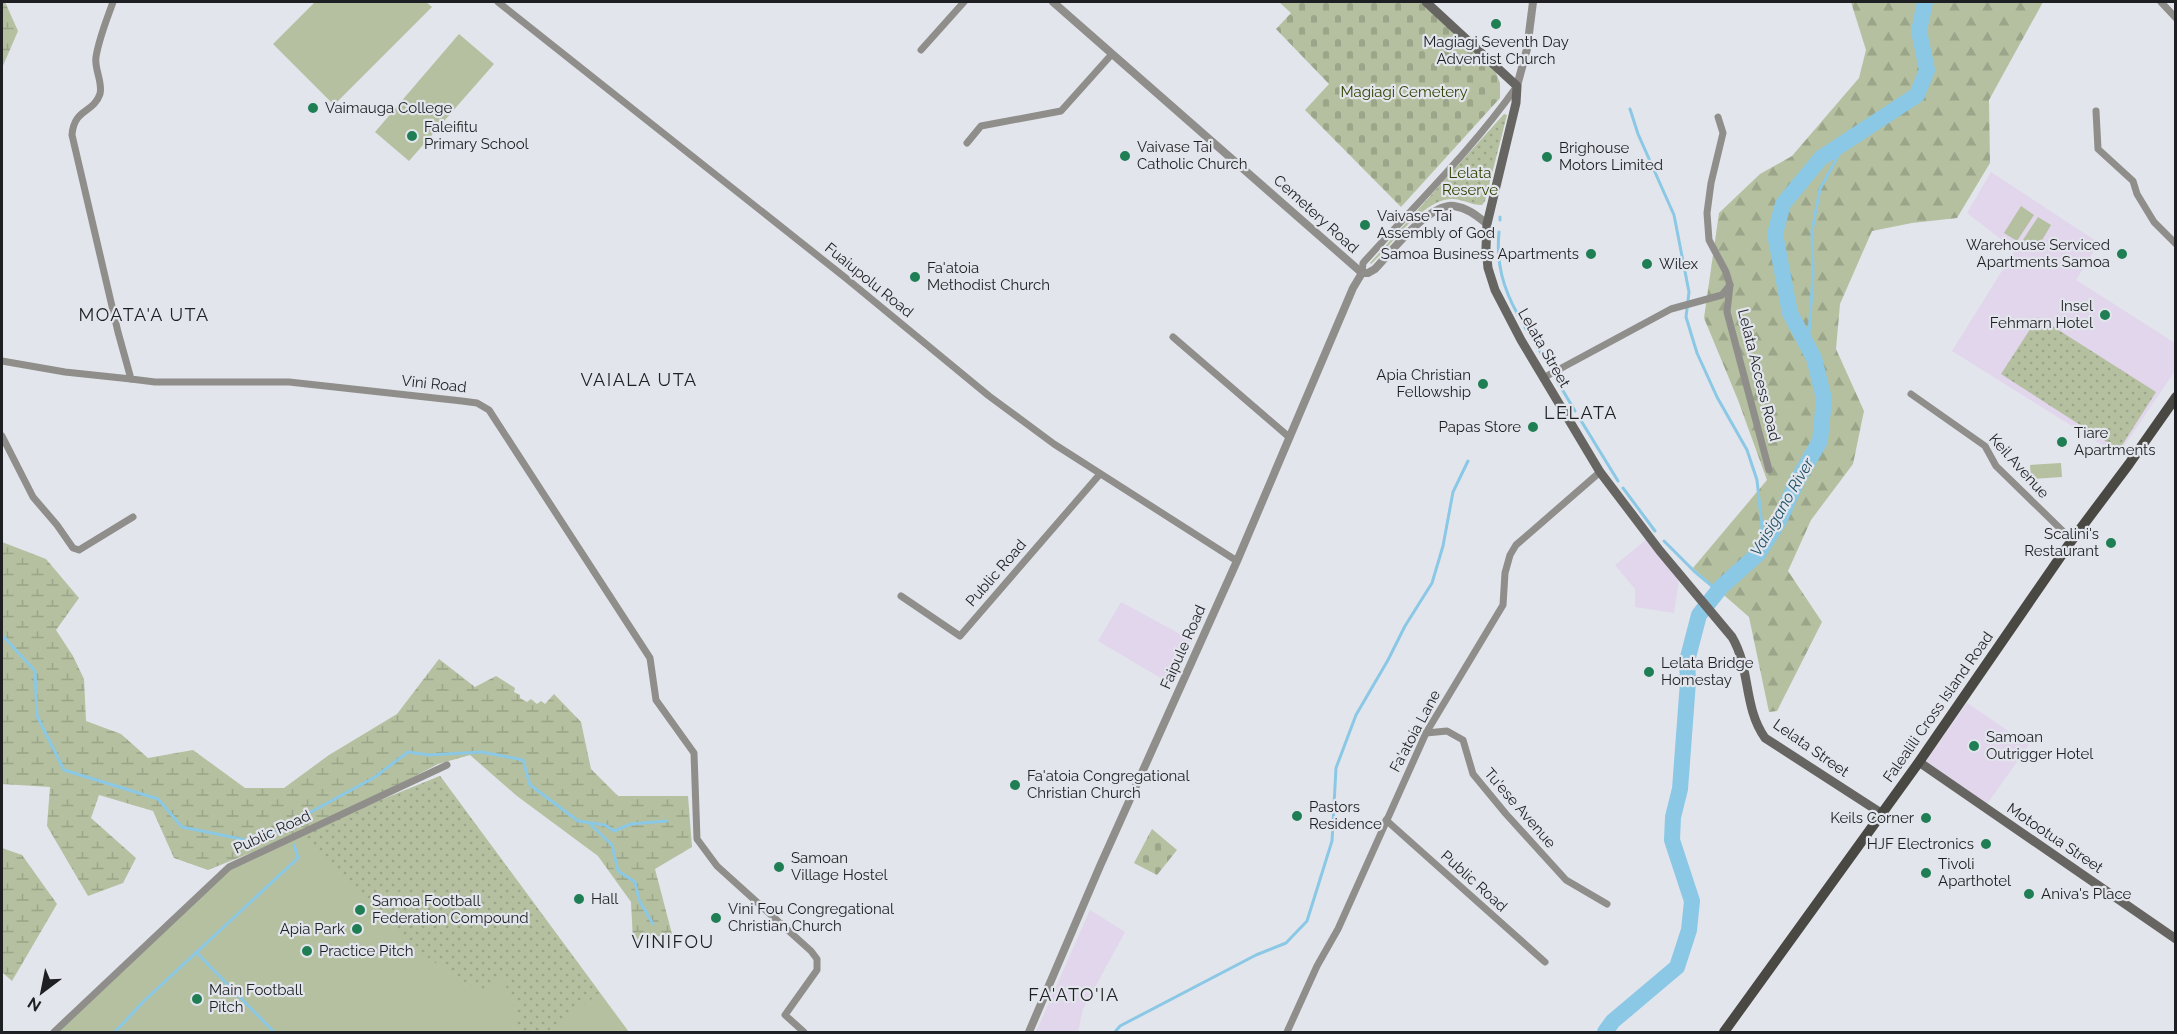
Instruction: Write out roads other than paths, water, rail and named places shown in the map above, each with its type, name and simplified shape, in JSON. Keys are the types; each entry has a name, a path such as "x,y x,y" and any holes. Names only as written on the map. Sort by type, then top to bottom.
{"main road":[{"path":"1426,2 1517,86"},
{"name":"Lelata Street","path":"1517,86 1516,103 1487,224 1486,248 1488,268 1508,318 1600,472 1660,551 1722,624 1740,651 1750,707 1756,726 1764,738 1881,813"},
{"name":"Falealili Cross Island Road","path":"1724,1032 1919,762 2072,540 2129,464 2175,397"},
{"name":"Motootua Street","path":"1919,762 2172,937"}],"street":[{"path":"2,361 65,372 131,379 72,135 73,126 80,113 94,105 100,92 96,57 112,2"},
{"name":"Fuaiupolu Road","path":"498,2 847,279 989,396 1054,444 1237,561"},
{"path":"921,50 964,2"},
{"name":"Cemetery Road","path":"1053,2 1362,273 1375,269 1407,234 1442,208 1453,206 1463,208 1487,224"},
{"path":"1362,273 1362,263 1474,141 1517,86 1527,50 1533,2"},
{"path":"2161,2 2175,18"},
{"path":"967,143 981,126 1060,111 1112,54"},
{"path":"2096,111 2098,149 2133,181 2137,194 2154,222 2175,244"},
{"name":"Lelata Access Road","path":"1718,117 1723,133 1711,183 1707,213 1709,240 1726,272 1730,285 1727,312 1769,470"},
{"name":"Faipule Road","path":"1029,1032 1100,866 1237,561 1354,285 1362,273"},
{"name":"Lelata Access Road","path":"1544,378 1671,309 1722,295 1730,285"},
{"path":"1173,337 1289,437"},
{"name":"Vini Road","path":"131,379 155,382 289,382 477,403 489,410 650,658 656,700 694,753 697,839 717,867 811,951 817,959 817,970 785,1015 804,1032"},
{"name":"Keil Avenue","path":"1911,394 1985,446 1996,466 2072,540"},
{"path":"2,436 33,497 73,548 79,550 133,517"},
{"name":"Fa'atoia Lane","path":"1287,1032 1317,966 1338,929 1426,733 1503,605 1505,573 1510,555 1516,545 1600,472"},
{"name":"Public Road","path":"901,596 960,636 1100,474"},
{"name":"Tu'ese Avenue","path":"1426,733 1447,731 1463,740 1473,774 1506,814 1566,880 1607,904"},
{"name":"Public Road","path":"54,1032 230,867 447,765"},
{"name":"Public Road","path":"1386,820 1545,962"},
{"path":"2172,937 2175,926"}],"waterway":[{"name":"Vaisigano River","path":"1605,1032 1613,1021 1677,967 1689,930 1692,901 1672,840 1673,817 1680,789 1688,682 1687,661 1699,615 1721,587 1758,554 1779,521 1798,479 1820,441 1824,399 1814,358 1790,313 1775,234 1783,204 1821,158 1917,95 1927,70 1919,31 1925,2"},
{"path":"1630,109 1638,134 1674,215 1689,292 1686,317 1697,353 1717,397 1747,450 1757,480 1762,527 1758,554"},
{"path":"1814,358 1809,334 1813,275 1812,231 1820,189 1846,141"},
{"path":"1499,232 1502,275 1508,295 1518,315"},
{"path":"1537,347 1543,356"},
{"path":"1556,379 1575,411"},
{"path":"1580,419 1618,481"},
{"path":"1115,1032 1120,1026 1256,955 1286,943 1307,921 1332,841 1336,768 1356,715 1405,626 1432,583 1443,546 1453,492 1468,461"},
{"path":"1623,488 1655,531"},
{"path":"1664,541 1718,591"},
{"path":"2,635 35,671 37,716 64,770 158,799 182,827 256,842 375,777 408,752 429,755 482,752 523,760 530,785 578,821 605,825 614,831 631,824 667,821"},
{"path":"591,825 612,845 618,871 635,882 639,900 653,924"},
{"path":"115,1032 143,1002 298,858 294,845"},
{"path":"196,952 274,1032"}],"place":[{"name":"Magiagi Seventh Day Adventist Church","path":"1496,24"},
{"name":"Vaimauga College","path":"313,108"},
{"name":"Faleifitu Primary School","path":"412,136"},
{"name":"Vaivase Tai Catholic Church","path":"1125,156"},
{"name":"Brighouse Motors Limited","path":"1547,157"},
{"name":"Vaivase Tai Assembly of God","path":"1365,225"},
{"name":"Samoa Business Apartments","path":"1591,254"},
{"name":"Warehouse Serviced Apartments Samoa","path":"2122,254"},
{"name":"Wilex","path":"1647,264"},
{"name":"Fa'atoia Methodist Church","path":"915,277"},
{"name":"Insel Fehmarn Hotel","path":"2105,315"},
{"name":"Apia Christian Fellowship","path":"1483,384"},
{"name":"Papas Store","path":"1533,427"},
{"name":"Tiare Apartments","path":"2062,442"},
{"name":"Scalini's Restaurant","path":"2111,543"},
{"name":"Lelata Bridge Homestay","path":"1649,672"},
{"name":"Samoan Outrigger Hotel","path":"1974,746"},
{"name":"Fa'atoia Congregational Christian Church","path":"1015,785"},
{"name":"Pastors Residence","path":"1297,816"},
{"name":"Keils Corner","path":"1926,818"},
{"name":"HJF Electronics","path":"1986,844"},
{"name":"Samoan Village Hostel","path":"779,867"},
{"name":"Tivoli Aparthotel","path":"1926,873"},
{"name":"Aniva's Place","path":"2029,894"},
{"name":"Hall","path":"579,899"},
{"name":"Samoa Football Federation Compound","path":"360,910"},
{"name":"Vini Fou Congregational Christian Church","path":"716,918"},
{"name":"Apia Park","path":"357,929"},
{"name":"Practice Pitch","path":"307,951"},
{"name":"Main Football Pitch","path":"197,999"}],"district":[{"name":"MOATA'A UTA","path":"144,314"},
{"name":"VAIALA UTA","path":"639,379"},
{"name":"LELATA","path":"1581,412"},
{"name":"VINIFOU","path":"673,941"},
{"name":"FA'ATO'IA","path":"1074,994"}],"park label":[{"name":"Magiagi Cemetery","path":"1404,92"},
{"name":"Lelata Reserve","path":"1470,182"}]}
